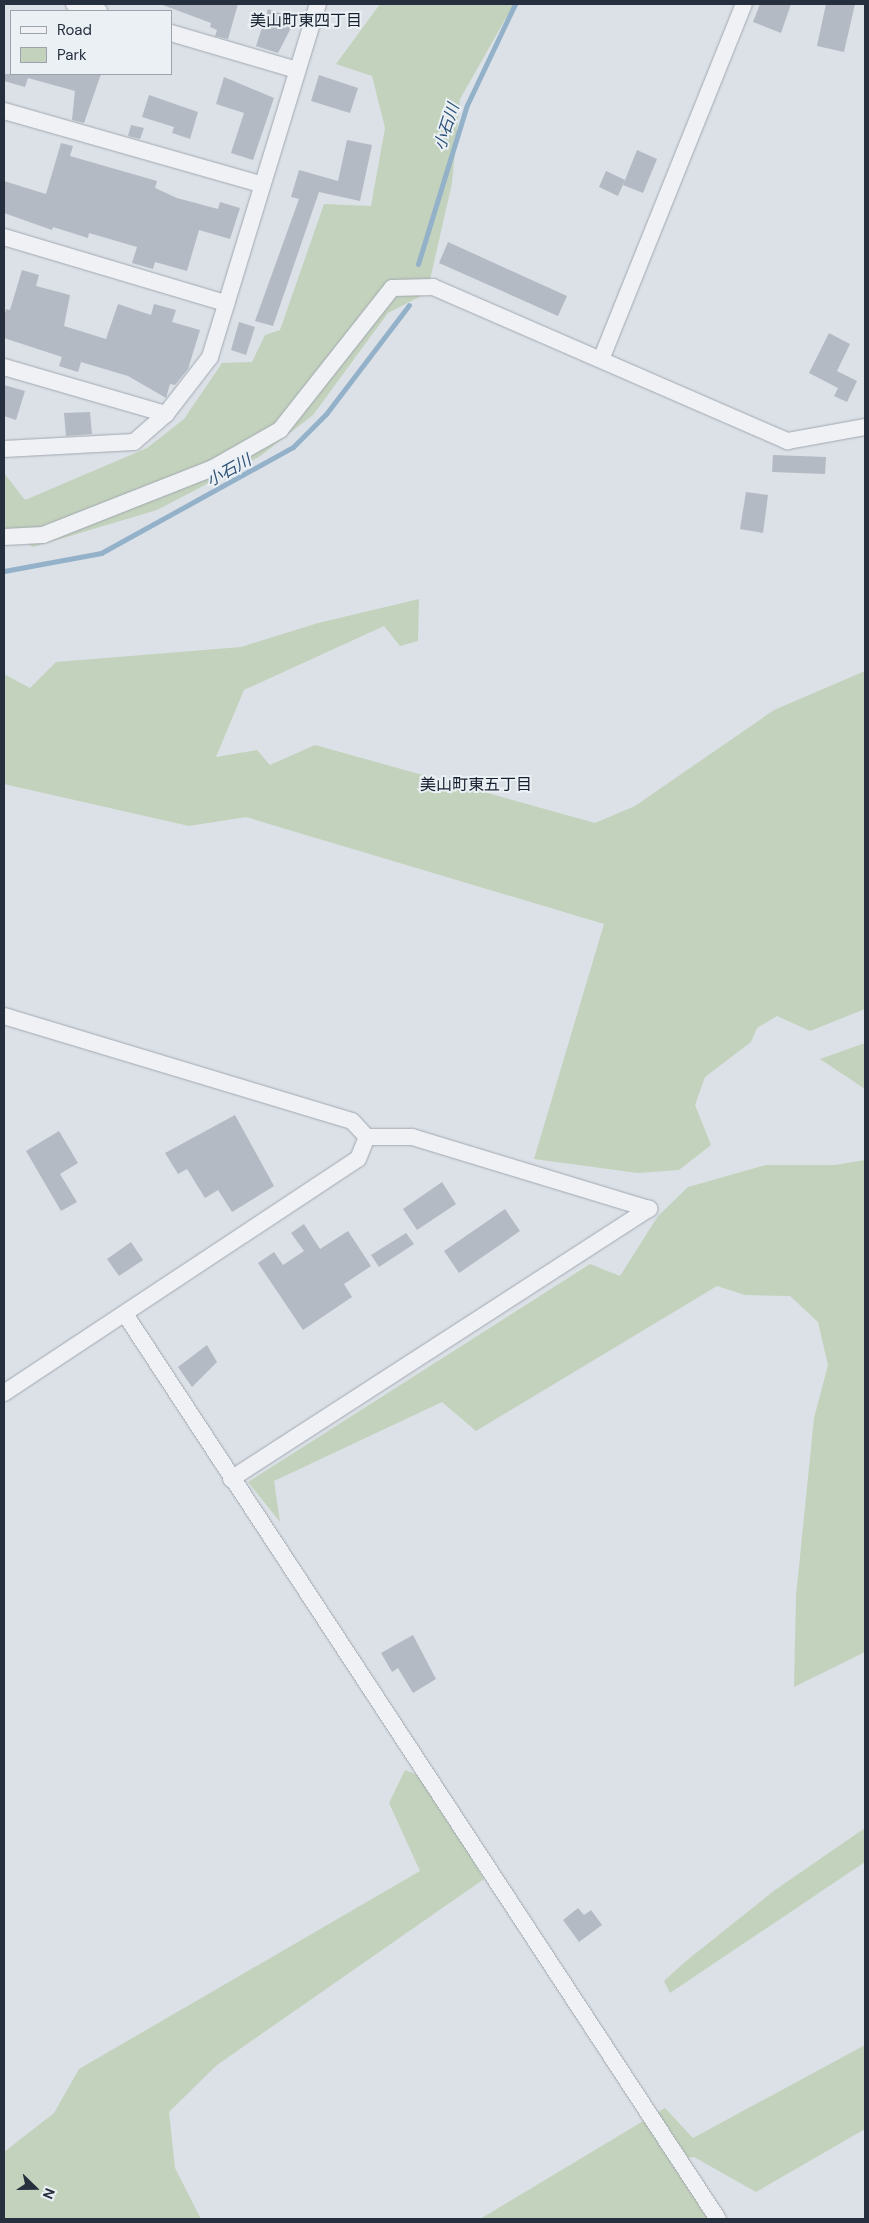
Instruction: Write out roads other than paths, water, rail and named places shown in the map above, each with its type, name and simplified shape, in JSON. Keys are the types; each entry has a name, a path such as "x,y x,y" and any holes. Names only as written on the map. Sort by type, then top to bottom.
{"street":[{"path":"74,4 95,10"},
{"path":"4,450 134,442 166,414 210,357 261,184 318,4"},
{"path":"602,357 744,4"},
{"path":"172,33 297,70"},
{"path":"4,111 261,184"},
{"path":"4,237 226,303"},
{"path":"4,536 43,535 213,468 280,430 392,288 433,287 602,357 788,441 865,427"},
{"path":"4,367 166,414"},
{"path":"4,1016 352,1121 367,1137 412,1137 649,1208 231,1479"},
{"path":"4,1393 358,1159 367,1137"},
{"path":"125,1314 231,1479 470,1836 718,2219"}],"waterway":[{"name":"小石川","path":"418,264 467,105 515,4"},
{"name":"小石川","path":"4,571 101,553 293,447 326,414 409,305"}],"district":[{"name":"美山町東四丁目","path":"306,21"},
{"name":"美山町東五丁目","path":"476,785"}]}
